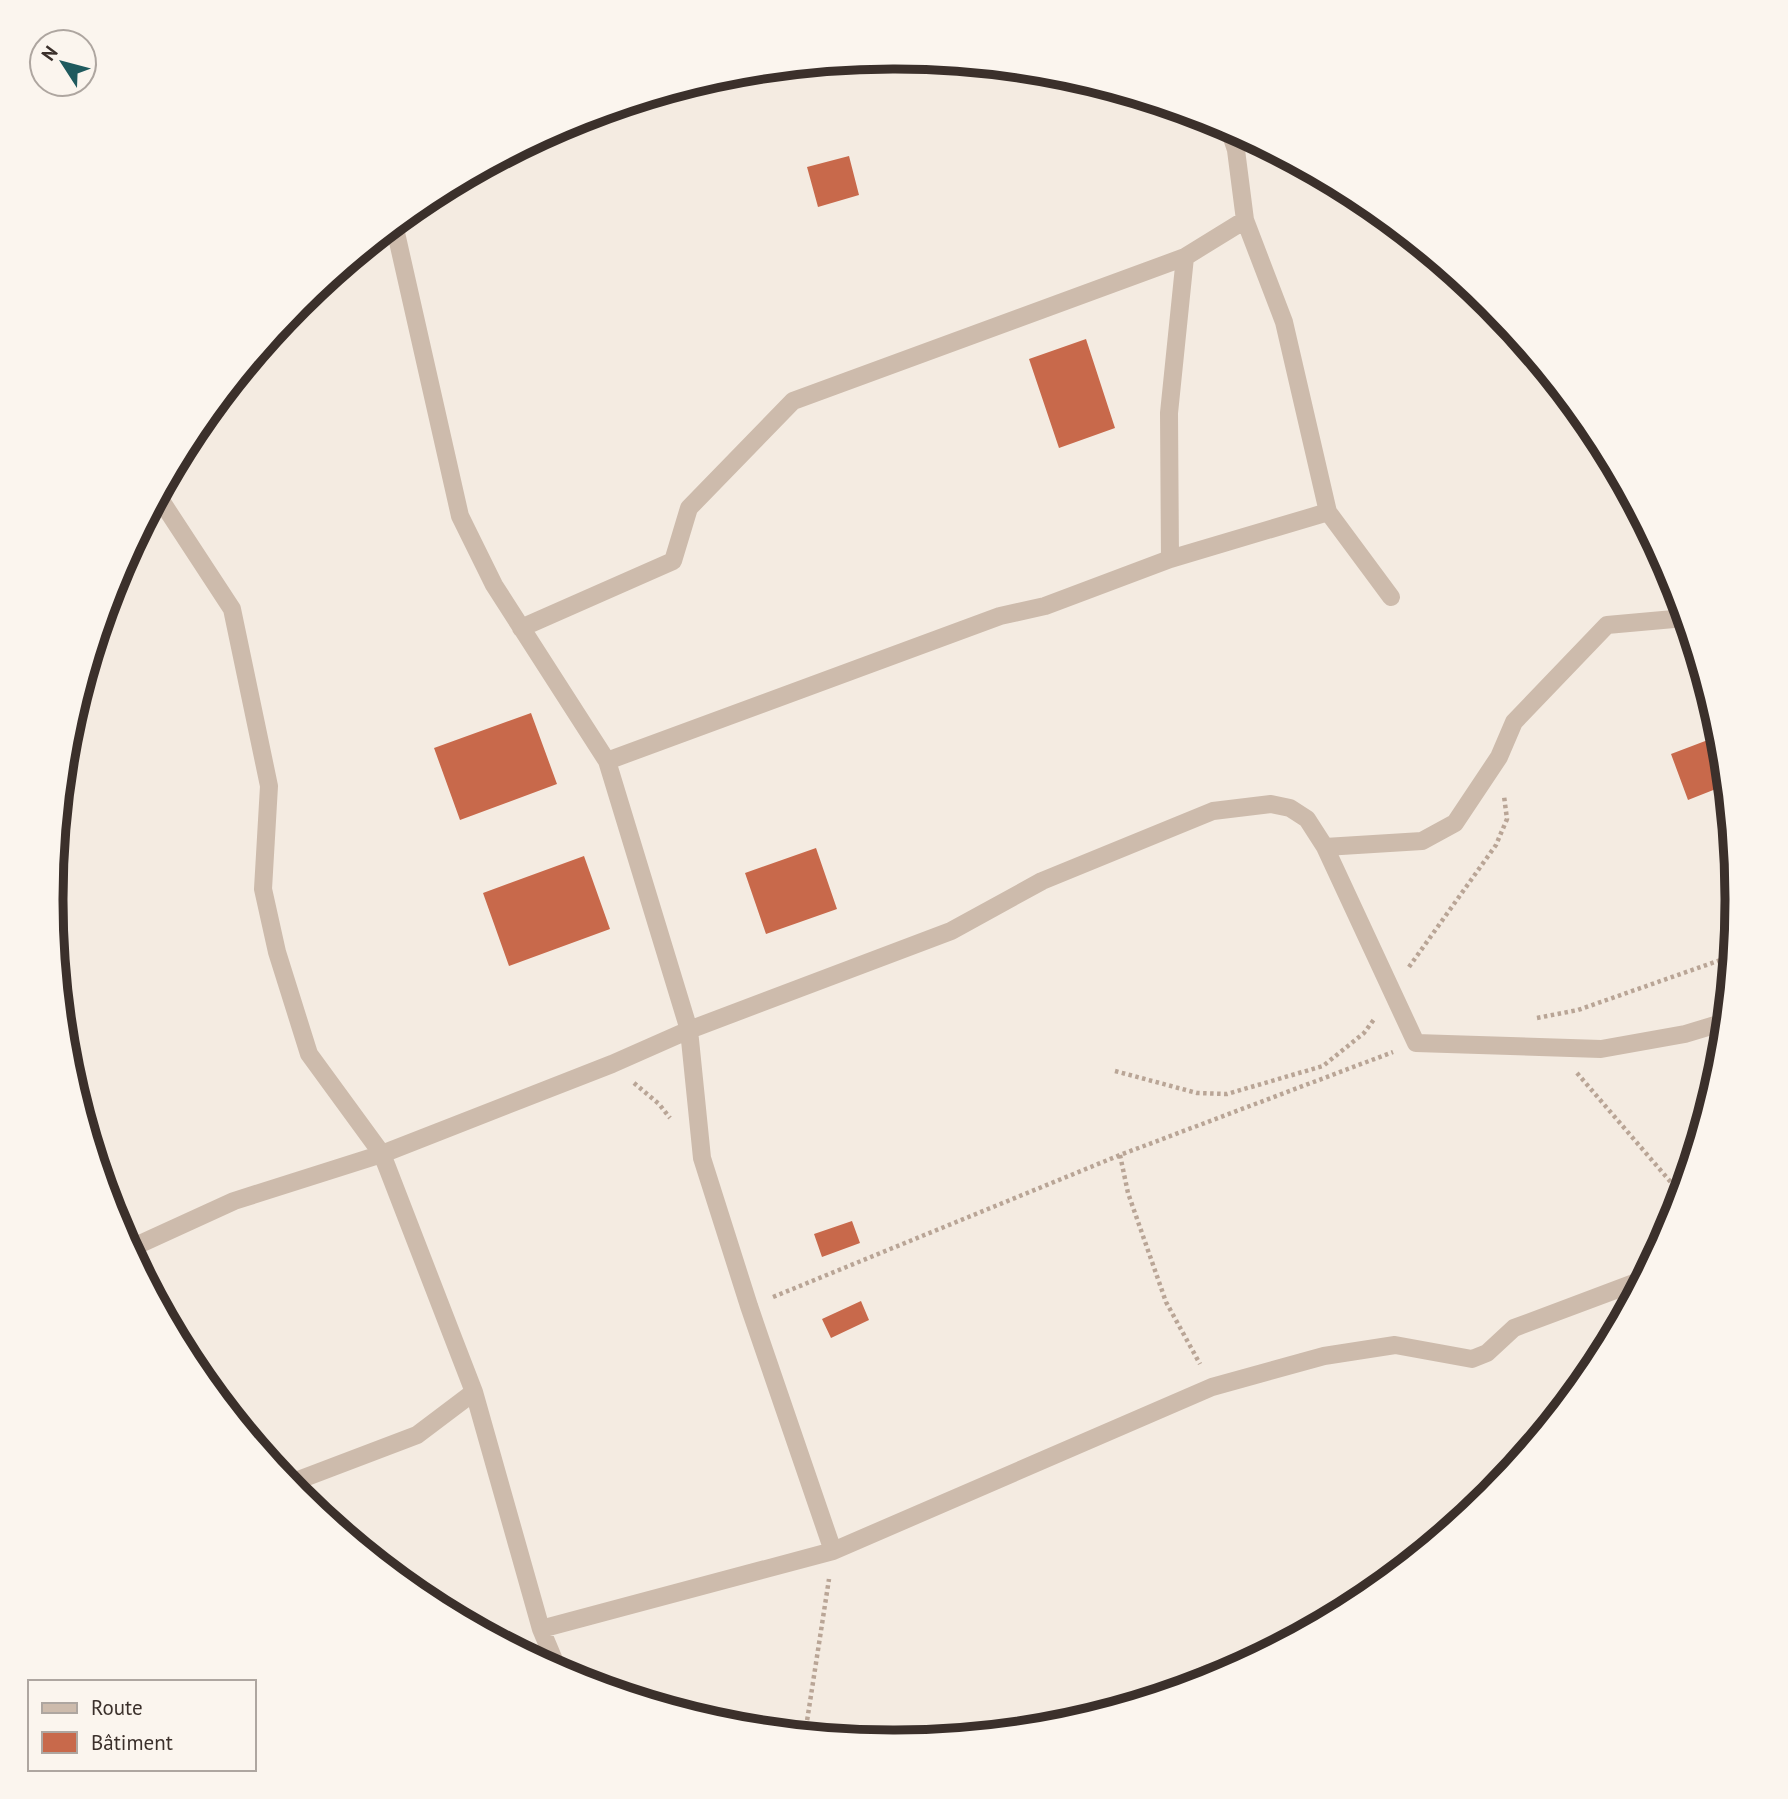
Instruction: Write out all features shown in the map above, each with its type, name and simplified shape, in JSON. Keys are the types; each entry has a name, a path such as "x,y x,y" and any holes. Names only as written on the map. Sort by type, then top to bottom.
{"street":[{"path":"1233,141 1245,220 1284,322 1328,512 1391,597"},
{"path":"522,628 673,561 690,508 793,401 1185,257 1245,220"},
{"path":"396,234 460,516 494,585 607,761 689,1030 702,1158 749,1306 833,1551"},
{"path":"1170,559 1170,413 1185,257"},
{"path":"163,504 232,608 269,786 263,889 277,952 309,1054 382,1154 474,1392 541,1629 553,1657"},
{"path":"607,761 1000,616 1045,606 1170,559 1328,512"},
{"path":"1325,847 1422,841 1455,823 1499,757 1514,722 1607,625 1676,619"},
{"path":"139,1245 234,1201 382,1154 612,1065 689,1030 951,931 1042,881 1213,811 1271,804 1290,808 1307,819 1325,847 1400,1014 1416,1043 1601,1049 1685,1034 1715,1025"},
{"path":"541,1629 833,1551 1212,1387 1324,1356 1395,1345 1472,1359 1487,1353 1514,1328 1630,1285"},
{"path":"299,1480 417,1435 474,1392"}],"path":[{"path":"1524,1021 1578,1010 1723,959"},
{"path":"749,1306 1120,1155 1416,1043"},
{"path":"1555,1049 1674,1185"},
{"path":"1120,1155 1128,1193 1166,1302 1212,1387"},
{"path":"806,1725 833,1551"}],"building":[{"path":"849,156 859,195 818,207 807,167"},
{"path":"1086,339 1115,428 1059,448 1029,359"},
{"path":"531,713 557,784 460,820 434,748"},
{"path":"1709,739 1718,788 1688,800 1671,754"},
{"path":"816,848 837,909 766,934 745,873"},
{"path":"584,856 610,929 509,966 483,893"},
{"path":"852,1221 860,1243 822,1257 814,1234"},
{"path":"861,1301 869,1320 831,1338 822,1319"}]}
